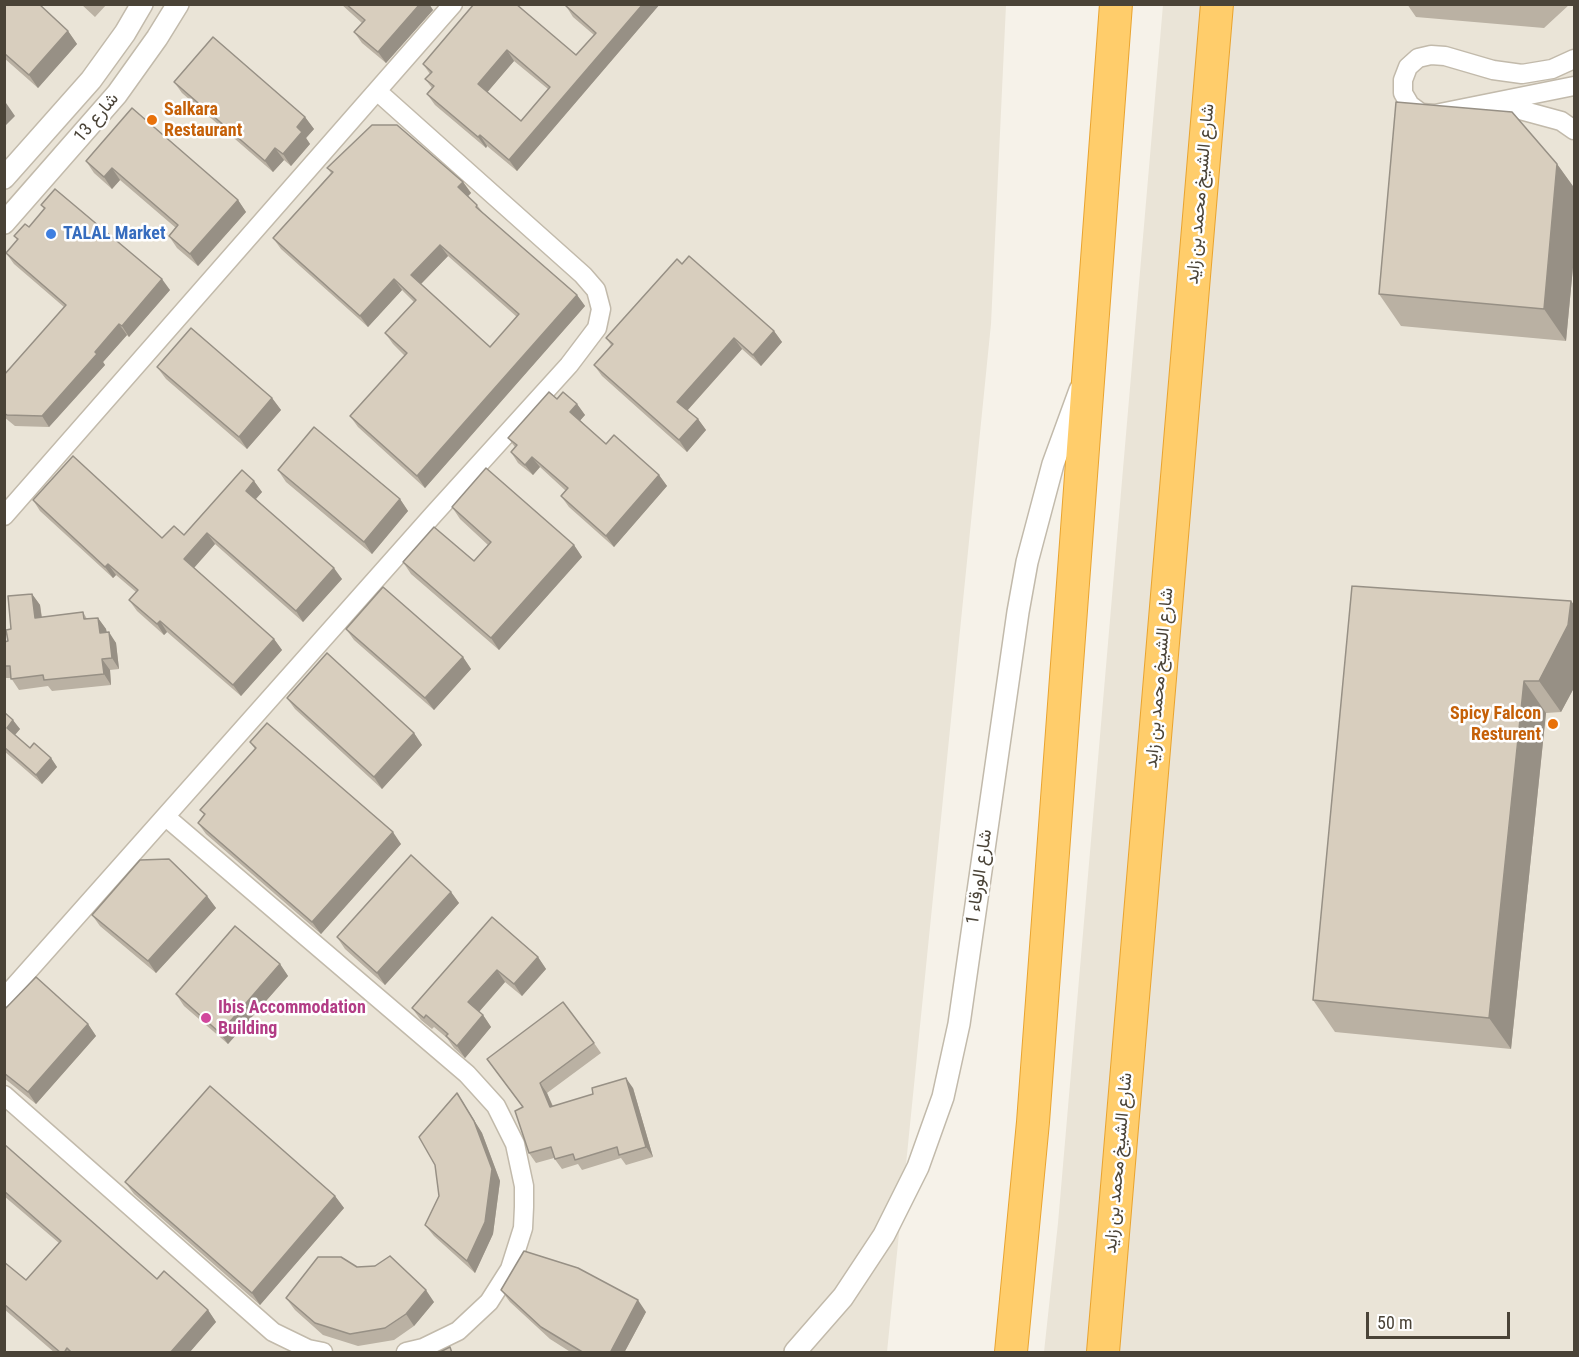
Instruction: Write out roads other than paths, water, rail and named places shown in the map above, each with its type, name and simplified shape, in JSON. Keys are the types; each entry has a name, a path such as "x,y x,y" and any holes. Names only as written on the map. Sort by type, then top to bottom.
{"highway":[{"path":"1011,1353 1033,1122 1116,4"},
{"name":"شارع الشيخ محمد بن زايد","path":"1103,1353 1217,4"}],"street":[{"name":"شارع 13","path":"4,178 91,80 125,33 142,4"},
{"name":"شارع 13","path":"4,223 117,94 157,39 178,4"},
{"path":"7,507 453,4"},
{"path":"1575,59 1552,69 1522,74 1493,70 1445,56 1431,55 1418,57 1408,67 1402,80 1403,93 1410,105 1421,113 1435,114 1575,86"},
{"path":"4,998 569,365 597,328 601,309 596,290 583,275 377,91"},
{"path":"1495,103 1561,121 1575,130"},
{"name":"شارع الورقاء 1","path":"795,1353 843,1297 884,1234 918,1167 943,1097 959,1024 1017,612 1027,562 1053,464 1088,370"},
{"path":"166,817 467,1074 496,1106 515,1144 525,1186 524,1218 510,1269 489,1302 458,1331 423,1348 406,1353"},
{"path":"4,1095 273,1332 308,1349 323,1353"}],"place":[{"name":"Salkara Restaurant","path":"152,120"},
{"name":"TALAL Market","path":"51,234"},
{"name":"Spicy Falcon Resturent","path":"1553,724"},
{"name":"Ibis Accommodation Building","path":"206,1018"}]}
